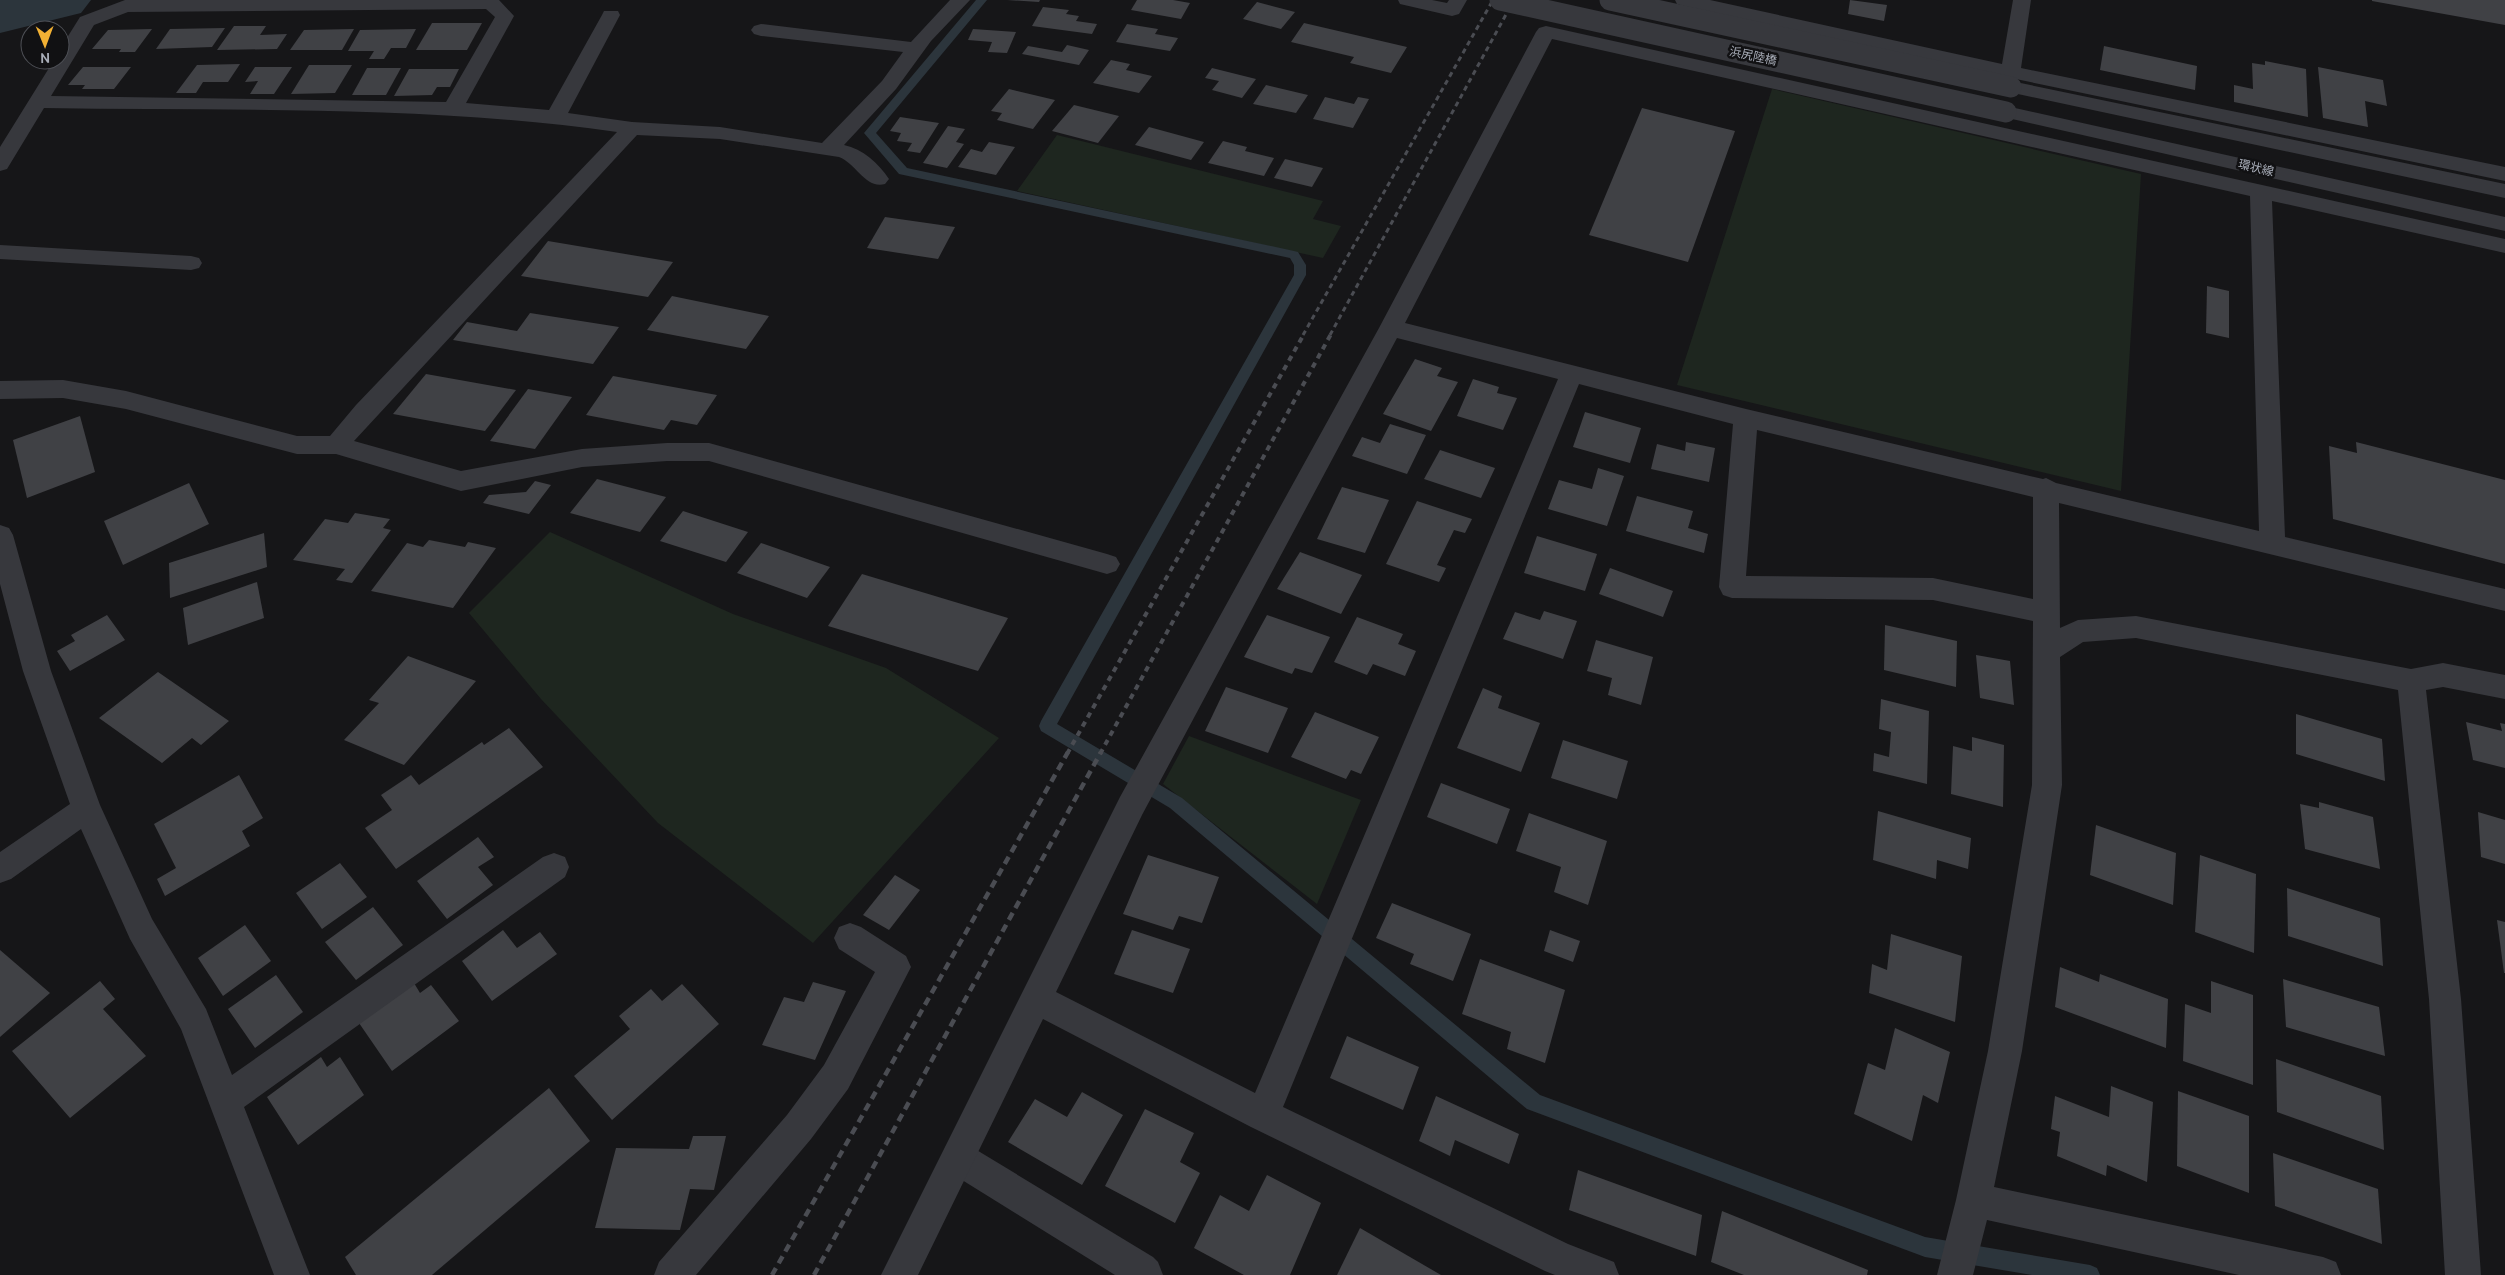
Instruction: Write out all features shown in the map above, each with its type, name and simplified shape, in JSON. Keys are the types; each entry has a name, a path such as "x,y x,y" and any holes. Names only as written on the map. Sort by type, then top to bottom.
{"street":[{"path":"828,150 889,85 916,48 961,0"},
{"path":"1407,0 1452,10 1458,0"},
{"name":"浜尻陸橋","path":"1500,0 2006,112"},
{"name":"浜尻陸橋","path":"1610,0 2011,79"},
{"path":"1684,0 2011,79 2505,174"},
{"path":"1774,21 1781,0"},
{"path":"2011,79 2022,0"},
{"path":"0,164 86,21 125,6 491,3 505,16 453,108"},
{"path":"555,116 611,15"},
{"path":"761,30 916,48"},
{"path":"899,1275 1131,806 1391,328 1546,32 2261,190 2505,246"},
{"name":"環状線","path":"2011,79 2505,191"},
{"path":"39,102 453,108 555,116 632,128 720,133 828,150 840,149 852,153 878,179"},
{"name":"環状線","path":"2006,112 2505,224"},
{"path":"336,445 365,411 632,128"},
{"path":"2261,190 2272,543"},
{"path":"0,252 190,262"},
{"path":"1391,328 1746,418 2046,488 2505,600"},
{"path":"1263,1115 1572,373"},
{"path":"0,390 63,389 126,400 297,445 336,445 461,481 582,458 667,452 709,452 1107,564"},
{"path":"1746,418 1732,587 1933,590 2048,612"},
{"path":"1955,1275 1974,1200 2005,1052 2047,785 2048,612 2046,488"},
{"path":"0,535 37,671 86,809 141,929 194,1020 292,1275"},
{"path":"2047,651 2078,631 2136,627 2410,681 2443,675 2505,687"},
{"path":"2410,681 2445,999 2463,1275"},
{"path":"0,869 86,809"},
{"path":"225,1100 554,867"},
{"path":"672,1275 799,1127 836,1077 895,967 850,938"},
{"path":"1037,999 1263,1115 1558,1258 1601,1275"},
{"path":"958,1158 1140,1270 1145,1275"},
{"path":"1974,1200 2322,1275"}],"shaded area":[{"path":"1772,89 2141,174 2121,491 1677,385"},
{"path":"1057,135 1323,201 1313,219 1341,226 1323,258 1017,191"},
{"path":"550,532 733,614 886,668 999,738 813,943 658,823 541,699 469,613"},
{"path":"1189,736 1361,800 1317,904 1163,784"}],"building":[{"path":"1007,0 1040,0 1039,2"},
{"path":"1137,0 1173,0 1190,3 1181,19 1131,10"},
{"path":"1850,0 1887,5 1884,21 1848,14"},
{"path":"2505,0 2505,25 2372,1"},
{"path":"1257,2 1295,12 1281,29 1243,19"},
{"path":"1043,7 1069,10 1066,14 1079,16 1076,21 1097,24 1092,34 1032,26"},
{"path":"432,23 482,23 467,50 416,50"},
{"path":"1304,23 1407,47 1391,73 1350,63 1354,57 1291,42"},
{"path":"1127,24 1158,29 1155,34 1178,38 1170,51 1116,42"},
{"path":"234,26 266,26 260,35 287,34 277,49 217,50"},
{"path":"225,28 212,47 156,49 170,29"},
{"path":"152,29 135,52 119,52 121,49 92,49 108,30"},
{"path":"354,29 342,50 290,50 304,30"},
{"path":"416,29 406,48 391,48 384,59 369,59 374,51 348,51 360,30"},
{"path":"973,29 1016,32 1007,53 988,52 992,42 968,40"},
{"path":"1067,45 1089,50 1079,65 1022,54 1028,46 1062,52"},
{"path":"2104,46 2197,66 2195,90 2100,70"},
{"path":"1111,60 1130,64 1126,70 1152,76 1139,93 1093,83"},
{"path":"2265,61 2306,69 2308,117 2234,102 2234,85 2253,89 2252,63 2265,65"},
{"path":"240,64 228,82 203,82 196,93 176,93 197,65"},
{"path":"309,65 352,65 335,93 291,94"},
{"path":"83,67 131,67 114,89 82,89 85,85 68,85"},
{"path":"255,67 292,67 274,94 250,94 258,81 245,82"},
{"path":"2318,67 2383,80 2387,106 2365,101 2368,127 2323,118"},
{"path":"367,68 401,68 386,95 352,95"},
{"path":"1212,68 1256,79 1242,98 1212,90 1219,81 1205,78"},
{"path":"409,69 459,69 450,87 437,87 432,95 394,96"},
{"path":"1266,85 1308,95 1296,113 1253,104"},
{"path":"1009,89 1055,100 1033,129 997,120 1002,113 991,111"},
{"path":"1325,97 1354,104 1358,97 1369,99 1353,128 1313,119"},
{"path":"1074,105 1119,116 1098,143 1052,131"},
{"path":"1642,108 1735,131 1688,262 1589,235"},
{"path":"900,117 939,123 920,153 907,151 912,143 897,141 901,133 890,131"},
{"path":"948,126 965,129 956,142 964,144 947,168 923,163"},
{"path":"1149,127 1204,142 1191,160 1135,145"},
{"path":"1223,141 1247,147 1245,151 1274,158 1264,176 1208,163"},
{"path":"989,142 1015,147 996,175 958,167 971,149 982,152"},
{"path":"1285,159 1323,168 1312,187 1274,178"},
{"path":"885,217 955,227 938,259 867,248"},
{"path":"548,241 673,262 648,297 521,276"},
{"path":"2207,286 2229,291 2229,338 2206,333"},
{"path":"672,296 769,316 746,349 647,330"},
{"path":"530,313 619,327 593,364 453,340 467,322 517,331"},
{"path":"1415,359 1442,368 1437,376 1458,382 1431,431 1383,414"},
{"path":"426,374 516,390 485,431 393,414"},
{"path":"613,376 717,395 697,425 671,420 664,430 586,415"},
{"path":"1473,379 1499,387 1497,393 1517,398 1503,430 1457,416"},
{"path":"528,389 572,397 535,449 490,441"},
{"path":"1585,412 1641,428 1630,463 1573,447"},
{"path":"80,416 95,472 27,498 13,440"},
{"path":"1390,424 1426,435 1407,474 1352,456 1362,437 1380,443"},
{"path":"1686,442 1715,448 1709,482 1651,469 1657,444 1685,451"},
{"path":"2356,442 2505,480 2505,564 2333,519 2329,446 2357,453"},
{"path":"1440,450 1495,468 1481,498 1424,479"},
{"path":"1598,468 1624,476 1607,526 1548,509 1559,480 1592,489"},
{"path":"597,479 666,497 640,532 570,513"},
{"path":"535,481 551,485 529,514 483,503 489,495 526,492"},
{"path":"189,483 209,524 123,565 104,521"},
{"path":"1342,487 1389,500 1365,553 1317,539"},
{"path":"1637,496 1693,511 1688,528 1708,534 1704,553 1626,531"},
{"path":"1417,501 1472,519 1465,533 1454,530 1437,565 1446,568 1439,582 1386,564"},
{"path":"683,511 748,532 726,562 660,541"},
{"path":"355,513 390,519 383,528 391,530 352,583 336,580 345,569 293,560 325,519 348,523"},
{"path":"264,533 267,567 170,598 169,563"},
{"path":"1537,536 1597,554 1585,591 1524,573"},
{"path":"429,540 465,547 468,542 496,548 453,608 371,591 407,543 423,547"},
{"path":"761,543 830,567 807,598 737,573"},
{"path":"1300,552 1362,575 1341,614 1277,589"},
{"path":"1610,568 1673,591 1663,617 1599,594"},
{"path":"862,574 1008,618 978,671 828,626"},
{"path":"257,582 264,618 188,645 183,608"},
{"path":"1544,611 1577,621 1563,659 1503,639 1515,612 1540,620"},
{"path":"107,615 125,640 70,671 57,651 75,641 71,635"},
{"path":"1267,615 1330,637 1312,673 1295,668 1292,674 1244,657"},
{"path":"1357,617 1403,634 1398,644 1416,651 1405,676 1373,664 1367,675 1334,662"},
{"path":"1885,625 1957,641 1956,687 1884,670"},
{"path":"1596,640 1653,657 1641,705 1608,695 1612,678 1587,671"},
{"path":"1976,655 2010,661 2014,705 1980,698"},
{"path":"408,656 476,681 404,765 344,740 379,703 369,700"},
{"path":"158,672 229,721 201,745 192,738 162,763 99,718"},
{"path":"1226,687 1288,708 1268,753 1205,731"},
{"path":"1483,688 1502,696 1498,708 1540,723 1521,772 1457,748"},
{"path":"1881,699 1929,711 1927,784 1873,771 1874,753 1889,757 1891,732 1879,729"},
{"path":"1315,712 1379,737 1361,774 1351,770 1346,779 1291,757"},
{"path":"2296,714 2382,739 2385,781 2296,754"},
{"path":"2466,722 2502,731 2500,723 2505,724 2505,768 2473,760"},
{"path":"509,728 543,767 396,869 365,828 392,810 381,795 411,775 419,785 482,742 484,745"},
{"path":"1972,737 2004,745 2003,807 1951,794 1953,746 1972,751"},
{"path":"1563,740 1628,761 1617,799 1551,778"},
{"path":"239,775 263,818 242,831 250,846 165,896 157,879 176,868 154,824"},
{"path":"1441,783 1510,809 1497,844 1427,817"},
{"path":"2319,802 2373,817 2380,869 2305,849 2300,804 2319,808"},
{"path":"1878,811 1971,838 1968,869 1937,860 1936,879 1873,860"},
{"path":"2478,812 2505,820 2505,864 2481,857"},
{"path":"1529,813 1607,841 1588,905 1554,892 1561,867 1516,851"},
{"path":"2096,825 2176,853 2173,905 2090,875"},
{"path":"478,837 494,857 478,867 493,885 447,919 417,881"},
{"path":"1148,855 1219,877 1202,923 1179,916 1173,930 1123,914"},
{"path":"2200,855 2256,874 2254,953 2195,932"},
{"path":"340,863 367,897 322,929 296,893"},
{"path":"895,875 920,890 889,930 863,915"},
{"path":"2287,888 2380,918 2383,966 2288,936"},
{"path":"1392,903 1471,934 1453,981 1410,964 1414,954 1376,938"},
{"path":"373,907 403,945 356,980 325,942"},
{"path":"2497,920 2505,922 2505,973 2504,973"},
{"path":"245,925 271,961 223,996 198,958"},
{"path":"503,930 517,948 540,932 557,954 492,1001 462,961"},
{"path":"1132,930 1190,949 1173,993 1114,974"},
{"path":"1550,930 1580,941 1573,962 1544,951"},
{"path":"1891,934 1962,956 1955,1022 1869,993 1872,964 1887,970"},
{"path":"0,950 50,993 0,1037"},
{"path":"1480,959 1565,990 1545,1063 1507,1049 1511,1032 1462,1014"},
{"path":"2060,967 2099,982 2100,974 2168,999 2166,1048 2055,1007"},
{"path":"276,975 303,1012 255,1048 228,1009"},
{"path":"2283,979 2379,1007 2385,1056 2286,1027"},
{"path":"100,981 115,999 103,1009 146,1056 70,1118 12,1051"},
{"path":"2211,981 2253,995 2253,1085 2183,1061 2185,1004 2211,1013"},
{"path":"813,982 846,991 815,1060 762,1045 784,997 804,1002"},
{"path":"414,983 420,993 431,985 459,1021 392,1071 359,1023"},
{"path":"682,984 719,1024 612,1120 574,1076 630,1029 619,1016 651,989 662,1001"},
{"path":"1895,1028 1950,1052 1938,1103 1923,1095 1912,1141 1854,1114 1868,1063 1885,1070"},
{"path":"1347,1036 1419,1067 1403,1110 1330,1078"},
{"path":"321,1057 327,1067 340,1057 364,1095 298,1145 267,1097"},
{"path":"2276,1059 2381,1096 2384,1150 2277,1112"},
{"path":"2111,1086 2153,1102 2147,1182 2107,1165 2106,1176 2057,1156 2060,1132 2051,1129 2055,1096 2109,1117"},
{"path":"549,1088 590,1141 432,1275 356,1275 345,1257"},
{"path":"2178,1091 2249,1116 2249,1193 2177,1166"},
{"path":"1082,1092 1123,1115 1082,1185 1008,1142 1035,1099 1067,1117"},
{"path":"1436,1096 1519,1134 1509,1164 1455,1140 1450,1156 1419,1141"},
{"path":"1145,1109 1194,1133 1180,1162 1200,1173 1175,1223 1105,1186"},
{"path":"693,1136 726,1136 714,1190 690,1189 680,1230 595,1228 616,1148 689,1149"},
{"path":"2273,1153 2378,1189 2382,1244 2275,1206"},
{"path":"1578,1170 1702,1215 1696,1256 1569,1210"},
{"path":"1267,1175 1321,1203 1290,1275 1244,1275 1194,1248 1220,1195 1249,1211"},
{"path":"1722,1211 1868,1270 1867,1275 1744,1275 1711,1262"},
{"path":"1360,1228 1441,1275 1337,1275"}],"waterway":[{"path":"0,14 59,0"},
{"path":"982,0 953,32 870,133 903,171 1294,255 1300,265 1300,275 1047,726 1176,803 1534,1102 1925,1247 2090,1275"}],"railway":[{"path":"1303,335 1493,0"},
{"path":"1330,335 1514,0"},
{"path":"1067,754 1304,334"},
{"path":"1100,754 1331,334"},
{"path":"772,1275 1068,752"},
{"path":"814,1275 1101,752"}]}
